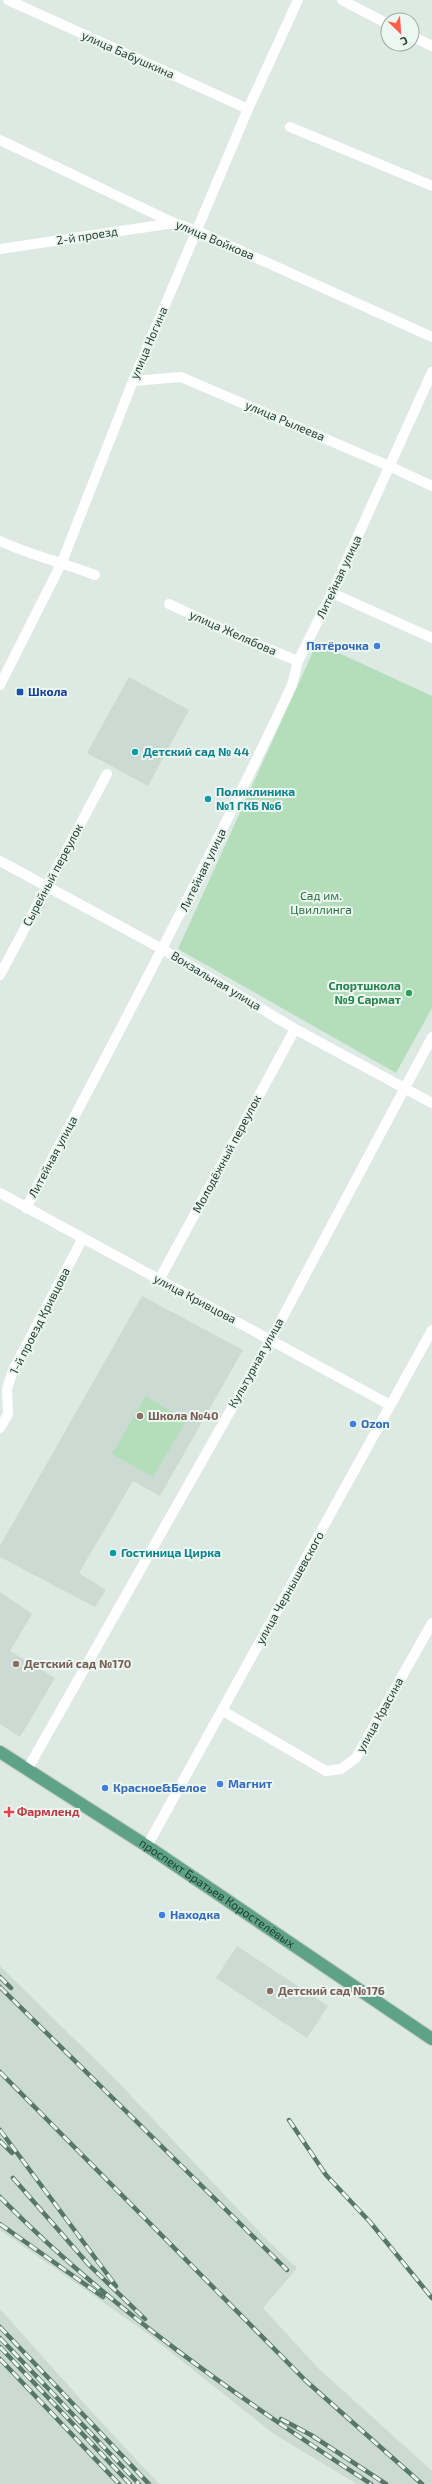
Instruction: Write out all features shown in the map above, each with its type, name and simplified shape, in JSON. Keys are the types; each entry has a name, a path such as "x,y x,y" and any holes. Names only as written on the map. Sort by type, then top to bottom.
{"main road":[{"name":"проспект Братьев Коростелёвых","path":"0,1752 147,1846 432,2039"}],"street":[{"name":"улица Бабушкина","path":"8,0 248,109"},
{"name":"улица Ногина","path":"0,685 62,562 133,381 248,109 298,0"},
{"path":"342,0 380,20"},
{"path":"420,40 432,46"},
{"path":"290,127 432,186"},
{"name":"улица Войкова","path":"0,140 174,223 197,231 432,337"},
{"name":"2-й проезд","path":"0,249 174,223"},
{"path":"0,249 0,255"},
{"name":"Литейная улица","path":"26,1208 164,950 286,698 292,685 298,661 332,593 432,372"},
{"name":"улица Рылеева","path":"133,381 182,377 432,486"},
{"path":"0,541 20,550 62,562 95,575"},
{"path":"332,593 432,638"},
{"name":"улица Желябова","path":"168,604 239,637 298,661"},
{"name":"Сырейный переулок","path":"0,975 107,774"},
{"name":"Вокзальная улица","path":"0,861 164,950 294,1029 432,1103"},
{"name":"Молодёжный переулок","path":"159,1280 294,1029"},
{"name":"Культурная улица","path":"27,1770 271,1339 432,1037"},
{"name":"улица Кривцова","path":"0,1194 271,1339 390,1405"},
{"name":"1-й проезд Кривцова","path":"0,1428 8,1414 7,1389 13,1370 83,1238"},
{"name":"улица Чернышевского","path":"147,1846 223,1711 432,1330"},
{"name":"улица Красина","path":"223,1711 326,1771 341,1769 356,1758 432,1623"}],"shaded area":[{"path":"129,677 189,710 148,786 87,753"},
{"name":"Школа №40","path":"142,1296 243,1350 160,1496 133,1481 79,1573 106,1590 95,1607 0,1557 0,1546"},
{"name":"Детский сад №170","path":"0,1592 32,1614 10,1651 55,1678 20,1737 0,1724"},
{"name":"Детский сад №176","path":"237,1946 328,2006 307,2038 216,1978"},
{"path":"0,1966 118,2082 268,2241 297,2268 263,2308 317,2367 432,2471 432,2484 357,2484 274,2434 144,2331 0,2230"},
{"path":"0,2309 91,2411 159,2484 0,2484"}],"green space":[{"name":"Сад им. Цвиллинга","path":"317,643 432,696 432,1008 396,1073 178,949"},
{"path":"146,1396 186,1421 153,1477 112,1454"}],"railway":[{"path":"0,1977 11,1988"},
{"path":"0,1987 287,2270"},
{"path":"0,2072 306,2381 422,2484"},
{"path":"289,2120 326,2175 370,2222 432,2298"},
{"path":"0,2130 116,2286"},
{"path":"0,2141 12,2153"},
{"path":"13,2178 89,2265 145,2319"},
{"path":"0,2197 42,2238 131,2315 178,2351 273,2419 371,2484"},
{"path":"0,2224 103,2297"},
{"path":"0,2327 149,2484"},
{"path":"0,2338 139,2484"},
{"path":"0,2347 130,2484"},
{"path":"0,2359 119,2484"},
{"path":"281,2419 311,2435 386,2484"}],"place":[{"name":"Пятёрочка","path":"377,646"},
{"name":"Школа","path":"20,692"},
{"name":"Детский сад № 44","path":"135,752"},
{"name":"Поликлиника №1 ГКБ №6","path":"208,799"},
{"name":"Спортшкола №9 Сармат","path":"409,993"},
{"name":"Школа №40","path":"140,1416"},
{"name":"Ozon","path":"353,1424"},
{"name":"Гостиница Цирка","path":"113,1553"},
{"name":"Детский сад №170","path":"16,1664"},
{"name":"Магнит","path":"220,1784"},
{"name":"Красное&Белое","path":"105,1788"},
{"name":"Фармленд","path":"9,1812"},
{"name":"Находка","path":"162,1915"},
{"name":"Детский сад №176","path":"270,1991"}]}
